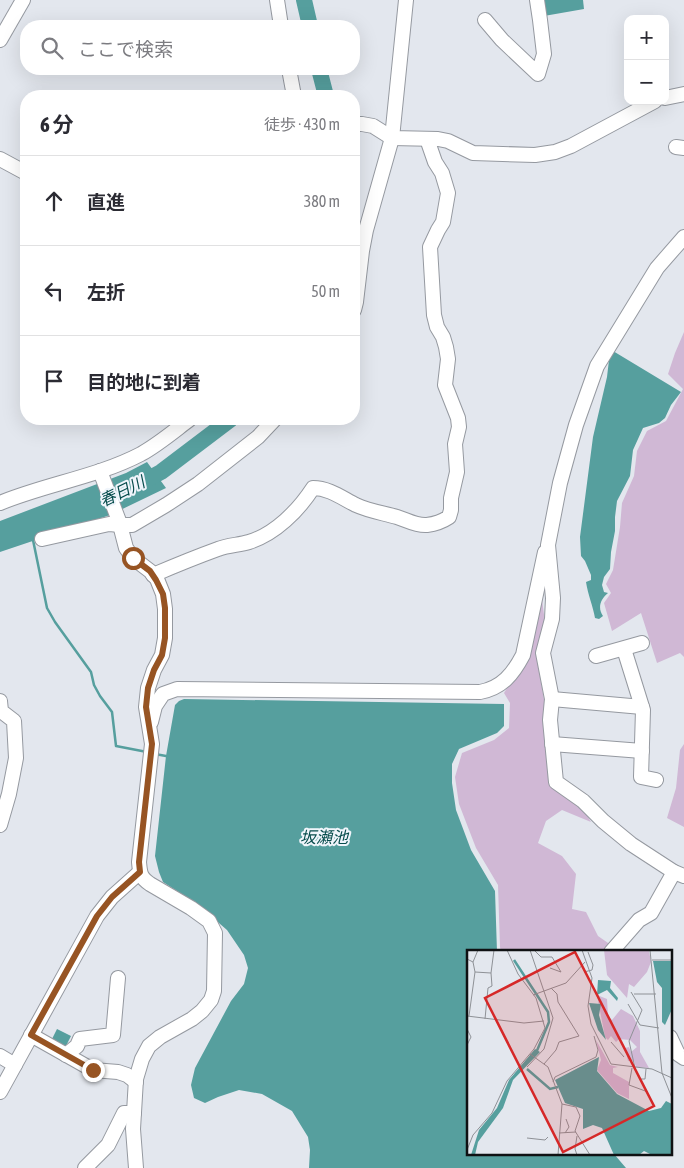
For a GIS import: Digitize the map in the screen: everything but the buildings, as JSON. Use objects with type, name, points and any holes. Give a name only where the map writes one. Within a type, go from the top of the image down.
[{"type":"street","points":[[0,40],[23,0]]},
{"type":"street","points":[[277,0],[280,20]]},
{"type":"street","points":[[360,268],[366,230],[392,138],[406,0]]},
{"type":"street","points":[[485,20],[502,40],[538,74],[544,54],[537,0]]},
{"type":"street","points":[[290,75],[293,90]]},
{"type":"street","points":[[669,97],[684,94]]},
{"type":"street","points":[[360,124],[373,126],[392,138],[438,139],[448,141],[473,153],[534,155],[555,152],[571,146],[648,105]]},
{"type":"street","points":[[153,574],[220,548],[250,542],[269,532],[285,520],[304,501],[313,488],[328,490],[374,512],[399,518],[410,523],[426,525],[443,521],[449,517],[457,472],[455,444],[459,427],[458,418],[445,385],[448,360],[443,337],[437,327],[434,315],[430,247],[443,222],[448,194],[442,173],[435,162],[427,139]]},
{"type":"street","points":[[0,159],[20,170]]},
{"type":"street","points":[[150,727],[155,706],[162,694],[177,689],[480,692],[493,688],[504,681],[516,669],[522,655],[544,555],[548,545],[560,483],[576,425],[597,366],[657,268],[684,237]]},
{"type":"street","points":[[0,503],[29,492],[100,472],[140,454],[182,425]]},
{"type":"street","points":[[42,539],[109,524],[132,525],[198,484],[258,437],[269,425]]},
{"type":"street","points":[[100,472],[126,548],[133,558],[153,574],[163,594],[165,608],[165,638],[162,655],[154,670],[148,688],[146,707],[152,750],[139,862],[140,872],[143,879],[150,884],[209,921],[215,933],[214,991],[211,1000],[192,1019],[160,1037],[149,1046],[142,1058],[136,1082],[133,1129],[136,1168]]},
{"type":"street","points":[[548,545],[553,598],[552,619],[543,653],[552,699],[550,720],[556,782],[583,801],[602,821],[631,844],[679,874],[651,913],[639,920],[613,950]]},
{"type":"street","points":[[596,656],[642,643]]},
{"type":"street","points":[[624,649],[643,710],[641,777],[656,780]]},
{"type":"street","points":[[552,699],[642,707]]},
{"type":"street","points":[[0,701],[2,711],[14,721],[16,758],[9,794],[0,825]]},
{"type":"street","points":[[552,744],[642,751]]},
{"type":"street","points":[[0,1092],[97,916],[112,897],[140,872]]},
{"type":"street","points":[[66,1055],[77,1046],[80,1039],[113,1035],[118,978]]},
{"type":"street","points":[[31,1035],[93,1070],[118,1072],[127,1075],[136,1082]]},
{"type":"street","points":[[672,1041],[678,1054],[684,1058]]},
{"type":"street","points":[[0,1056],[15,1065]]},
{"type":"street","points":[[85,1168],[108,1144],[124,1113],[134,1113]]},
{"type":"shaded area","points":[[684,332],[684,657],[680,653],[657,663],[641,613],[612,631],[604,603],[611,593],[606,584],[613,570],[622,503],[634,476],[637,451],[647,431],[666,421],[683,389],[668,374]]},
{"type":"shaded area","points":[[541,592],[545,622],[536,654],[545,705],[549,783],[582,807],[591,822],[562,810],[546,821],[538,843],[562,856],[576,874],[572,909],[586,912],[598,936],[611,945],[606,950],[501,950],[498,885],[476,848],[459,804],[455,777],[462,753],[494,740],[509,728],[510,703],[504,693],[525,658]]},
{"type":"shaded area","points":[[684,744],[684,827],[667,818],[676,788],[680,750]]},
{"type":"water","points":[[540,0],[583,0],[584,9],[544,16]]},
{"type":"water","points":[[613,351],[681,392],[671,405],[665,418],[659,423],[643,428],[633,450],[630,476],[617,501],[610,569],[604,577],[602,585],[604,592],[608,593],[601,603],[600,609],[603,616],[599,619],[595,618],[587,587],[586,582],[591,580],[591,575],[581,556],[580,537],[593,437],[607,377],[609,360]]},
{"type":"water","points":[[147,462],[166,488],[110,515],[0,552],[0,521],[126,473]]},
{"type":"water","name":"坂瀬池","points":[[184,699],[504,704],[504,726],[497,733],[459,749],[452,764],[452,783],[456,810],[471,850],[495,891],[497,950],[467,950],[467,1156],[616,1156],[626,1168],[309,1168],[310,1150],[308,1137],[292,1111],[262,1094],[239,1090],[205,1103],[194,1098],[191,1085],[195,1068],[231,1001],[244,984],[248,968],[244,955],[227,930],[197,904],[163,882],[159,872],[155,856],[166,756],[175,705]]},
{"type":"water","points":[[57,1029],[71,1036],[65,1048],[51,1041]]},
{"type":"waterway","name":"春日川","points":[[304,0],[309,20]]},
{"type":"waterway","name":"春日川","points":[[321,75],[324,90]]},
{"type":"waterway","name":"春日川","points":[[137,485],[161,472],[223,425]]},
{"type":"waterway","points":[[33,540],[47,608],[91,672],[94,685],[112,712],[116,746],[147,752]]},
{"type":"waterway","points":[[155,754],[166,756]]},
{"type":"route","points":[[93,1070],[31,1035],[97,916],[112,897],[140,872],[139,862],[152,744],[146,707],[148,688],[154,670],[162,655],[165,638],[165,608],[163,594],[156,580],[150,571],[133,558]]}]
